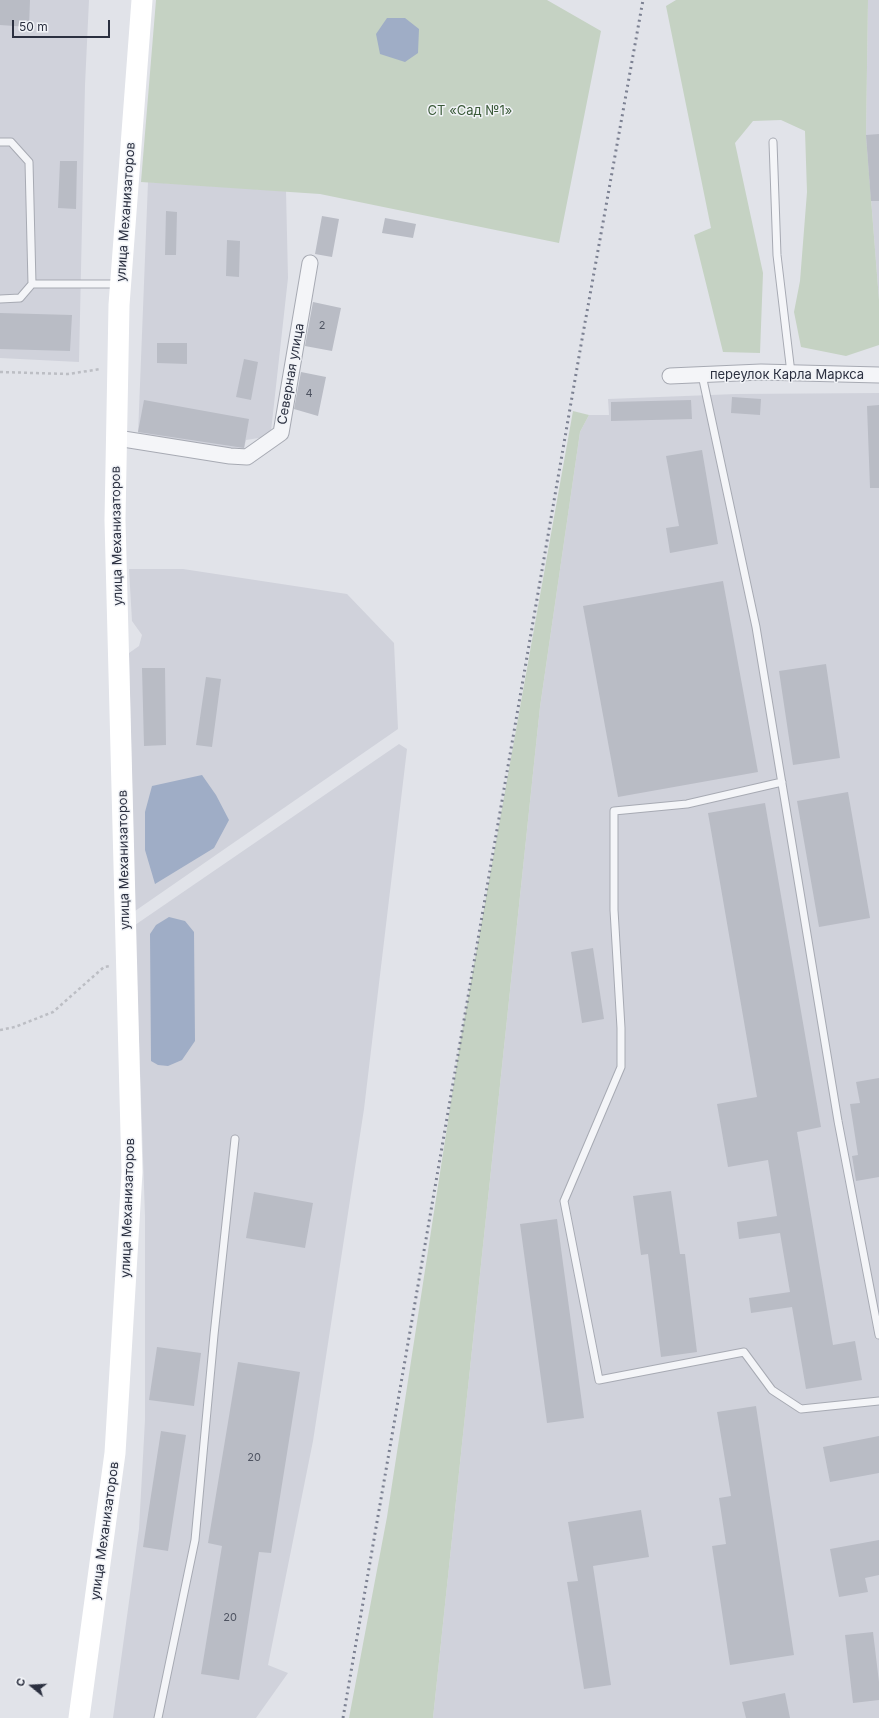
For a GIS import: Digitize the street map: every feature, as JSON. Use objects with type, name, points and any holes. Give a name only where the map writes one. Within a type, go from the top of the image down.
[{"type":"street","name":"улица Механизаторов","points":[[80,1718],[116,1445],[132,1172],[115,520],[120,284],[142,0]]},
{"type":"street","name":"Северная улица","points":[[117,438],[230,456],[247,457],[281,433],[310,263]]},
{"type":"street","name":"переулок Карла Маркса","points":[[670,376],[761,372],[879,375]]},
{"type":"lane","points":[[0,142],[11,142],[29,162],[32,284],[20,298],[0,299]]},
{"type":"lane","points":[[773,142],[777,255],[791,373]]},
{"type":"lane","points":[[32,284],[120,284]]},
{"type":"lane","points":[[702,375],[756,627],[838,1121],[879,1335]]},
{"type":"lane","points":[[782,782],[687,804],[614,812],[614,910],[621,1028],[621,1067],[564,1201],[599,1380],[744,1352],[772,1390],[801,1409],[879,1400]]},
{"type":"lane","points":[[158,1718],[195,1540],[213,1343],[235,1139]]},
{"type":"path","points":[[0,372],[68,374],[118,366]]},
{"type":"path","points":[[0,1030],[15,1027],[53,1012],[104,967],[127,962]]},
{"type":"shaded area","points":[[0,0],[89,0],[85,85],[79,362],[0,358]]},
{"type":"shaded area","points":[[868,0],[879,0],[879,300],[866,135]]},
{"type":"shaded area","points":[[148,182],[286,191],[288,278],[271,431],[265,437],[246,440],[243,453],[138,435]]},
{"type":"shaded area","points":[[879,393],[879,1718],[433,1718],[540,707],[580,432],[589,415],[609,415],[608,399],[736,394]]},
{"type":"shaded area","points":[[129,569],[183,569],[347,594],[394,643],[398,729],[135,911],[129,653],[139,646],[142,635],[132,621]]},
{"type":"shaded area","points":[[399,744],[407,749],[364,1109],[313,1441],[268,1665],[288,1673],[256,1718],[113,1718],[139,1529],[145,1420],[145,1216],[135,925]]},
{"type":"green space","name":"СТ «Сад №1»","points":[[156,0],[547,0],[601,31],[559,243],[320,194],[141,182]]},
{"type":"green space","points":[[676,0],[868,0],[866,135],[879,300],[879,345],[846,356],[801,347],[794,312],[800,281],[807,192],[805,131],[781,120],[753,121],[735,143],[763,273],[760,353],[723,352],[694,235],[711,228],[666,6]]},
{"type":"green space","points":[[573,411],[589,415],[580,432],[540,707],[433,1718],[349,1718],[387,1517],[460,1043]]},
{"type":"water","points":[[387,18],[405,18],[419,29],[418,53],[405,62],[380,54],[376,34]]},
{"type":"water","points":[[202,775],[216,795],[229,820],[214,848],[155,884],[145,850],[145,812],[152,786]]},
{"type":"water","points":[[169,917],[185,921],[194,932],[195,1041],[182,1060],[168,1066],[158,1065],[151,1061],[150,934],[156,925]]},
{"type":"building","points":[[0,0],[30,0],[29,27],[0,25]]},
{"type":"building","points":[[879,134],[879,201],[871,201],[866,135]]},
{"type":"building","points":[[60,161],[77,161],[76,209],[58,208]]},
{"type":"building","points":[[166,211],[177,212],[176,255],[165,255]]},
{"type":"building","points":[[322,216],[339,219],[332,257],[315,254]]},
{"type":"building","points":[[385,218],[416,224],[413,238],[382,233]]},
{"type":"building","points":[[227,240],[240,241],[239,277],[226,276]]},
{"type":"building","points":[[313,302],[341,308],[332,351],[305,346]]},
{"type":"building","points":[[0,313],[72,315],[70,351],[0,349]]},
{"type":"building","points":[[157,343],[187,343],[187,364],[157,363]]},
{"type":"building","points":[[244,359],[258,362],[251,400],[236,397]]},
{"type":"building","points":[[301,372],[326,377],[318,416],[294,409]]},
{"type":"building","points":[[732,397],[761,399],[760,415],[731,413]]},
{"type":"building","points":[[144,400],[249,419],[244,448],[138,432]]},
{"type":"building","points":[[691,400],[692,419],[611,421],[611,402]]},
{"type":"building","points":[[879,405],[879,488],[870,488],[867,406]]},
{"type":"building","points":[[702,450],[718,544],[670,553],[666,528],[679,526],[666,456]]},
{"type":"building","points":[[723,581],[758,772],[618,797],[583,606]]},
{"type":"building","points":[[826,664],[840,758],[793,765],[779,671]]},
{"type":"building","points":[[142,668],[165,668],[166,745],[144,746]]},
{"type":"building","points":[[206,677],[221,679],[212,747],[196,745]]},
{"type":"building","points":[[848,792],[870,918],[819,927],[797,801]]},
{"type":"building","points":[[765,803],[821,1127],[797,1132],[833,1345],[855,1341],[862,1380],[806,1389],[792,1307],[751,1313],[749,1298],[790,1292],[780,1233],[739,1239],[737,1222],[777,1216],[768,1160],[728,1167],[717,1104],[757,1097],[708,813]]},
{"type":"building","points":[[593,948],[604,1019],[582,1023],[571,952]]},
{"type":"building","points":[[879,1078],[879,1177],[856,1181],[852,1156],[858,1155],[850,1104],[860,1103],[856,1082]]},
{"type":"building","points":[[671,1191],[680,1254],[685,1254],[697,1352],[661,1357],[648,1254],[641,1255],[633,1196]]},
{"type":"building","points":[[254,1192],[313,1203],[305,1248],[246,1238]]},
{"type":"building","points":[[557,1219],[584,1418],[547,1423],[520,1224]]},
{"type":"building","points":[[157,1347],[201,1353],[194,1406],[149,1400]]},
{"type":"building","points":[[238,1362],[300,1372],[271,1553],[259,1552],[239,1680],[201,1674],[222,1546],[208,1543]]},
{"type":"building","points":[[756,1406],[794,1655],[730,1665],[712,1546],[726,1544],[719,1498],[731,1496],[717,1412]]},
{"type":"building","points":[[161,1431],[186,1435],[168,1551],[143,1547]]},
{"type":"building","points":[[879,1436],[879,1473],[830,1482],[823,1447]]},
{"type":"building","points":[[641,1510],[649,1557],[593,1566],[611,1685],[584,1689],[567,1582],[578,1581],[568,1522]]},
{"type":"building","points":[[879,1540],[879,1575],[865,1578],[868,1592],[839,1597],[830,1549]]},
{"type":"building","points":[[873,1632],[879,1682],[879,1700],[853,1703],[845,1635]]},
{"type":"building","points":[[785,1693],[790,1718],[746,1718],[742,1702]]},
{"type":"railway","points":[[343,1718],[581,345],[643,0]]}]
